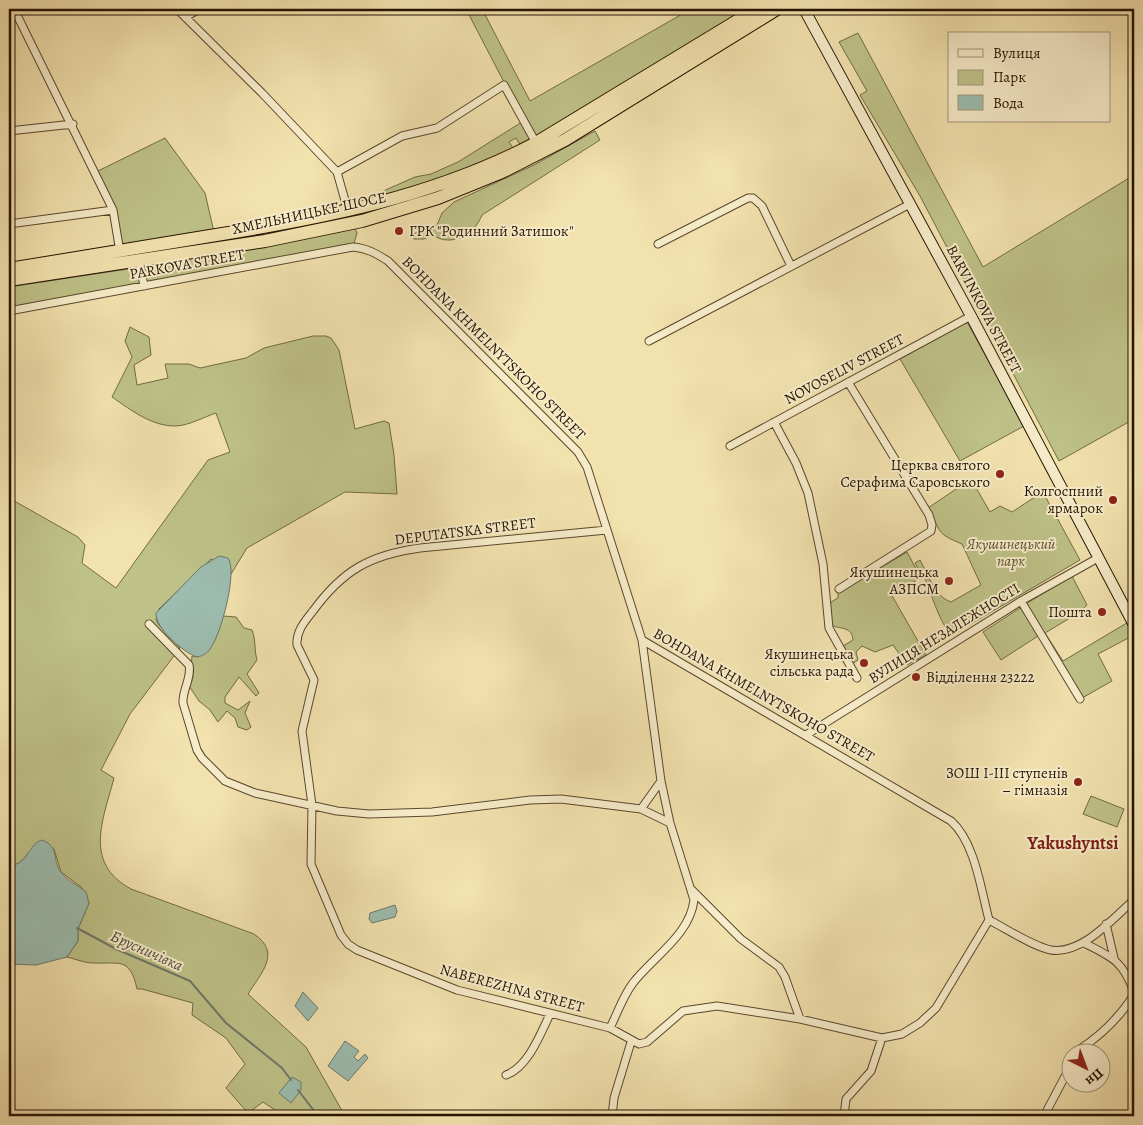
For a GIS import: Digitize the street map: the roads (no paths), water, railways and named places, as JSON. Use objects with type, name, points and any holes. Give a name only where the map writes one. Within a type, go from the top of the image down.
[{"type":"highway","name":"ХМЕЛЬНИЦЬКЕ ШОСЕ","points":[[9,280],[121,257],[350,217],[435,187],[536,143],[757,9]]},
{"type":"highway","name":"ХМЕЛЬНИЦЬКЕ ШОСЕ","points":[[9,269],[121,257],[139,260],[265,241],[350,217],[460,190],[532,158],[590,126],[777,9]]},
{"type":"street","points":[[14,9],[113,210],[121,257]]},
{"type":"street","points":[[177,9],[262,93],[337,172],[350,217]]},
{"type":"street","points":[[185,17],[200,9]]},
{"type":"street","name":"BARVINKOVA STREET","points":[[804,9],[971,316],[1134,625]]},
{"type":"street","points":[[337,172],[402,136],[437,128],[504,85],[536,143]]},
{"type":"street","points":[[9,131],[72,124]]},
{"type":"street","points":[[658,244],[748,198],[753,198],[762,206],[791,266]]},
{"type":"street","points":[[649,341],[910,204]]},
{"type":"street","points":[[9,224],[113,210]]},
{"type":"street","name":"PARKOVA STREET","points":[[9,311],[353,247],[369,250]]},
{"type":"street","name":"BOHDANA KHMELNYTSKOHO STREET","points":[[369,250],[388,261],[578,452],[587,467],[642,640],[806,735],[957,826],[968,843],[989,920]]},
{"type":"street","points":[[139,260],[144,286]]},
{"type":"street","name":"NOVOSELIV STREET","points":[[730,446],[971,316]]},
{"type":"street","points":[[839,589],[930,531],[932,525],[929,515],[848,382]]},
{"type":"street","points":[[774,422],[808,493],[822,564],[830,628],[856,678]]},
{"type":"street","name":"DEPUTATSKA STREET","points":[[312,805],[302,731],[314,680],[298,649],[296,641],[301,628],[336,582],[362,564],[403,550],[607,530]]},
{"type":"street","name":"ВУЛИЦЯ НЕЗАЛЕЖНОСТІ","points":[[806,735],[1020,601],[1098,558]]},
{"type":"street","points":[[1020,601],[1080,699]]},
{"type":"street","points":[[149,624],[189,665],[190,670],[182,696],[197,750],[208,765],[225,780],[242,789],[346,812],[409,814],[530,800],[561,800],[641,809],[670,823]]},
{"type":"street","points":[[642,640],[661,781],[670,823],[692,890],[691,910],[678,935],[632,985],[610,1028],[631,1042],[639,1044],[646,1042],[674,1016],[688,1009],[725,1006],[882,1038],[908,1031],[931,1014],[989,920],[1053,950],[1068,950],[1084,943],[1134,900]]},
{"type":"street","points":[[641,809],[661,781]]},
{"type":"street","name":"NABEREZHNA STREET","points":[[312,805],[311,864],[344,940],[357,950],[457,990],[610,1028]]},
{"type":"street","points":[[692,890],[741,939],[779,967],[785,977],[800,1020]]},
{"type":"street","points":[[1106,924],[1114,958]]},
{"type":"street","points":[[1084,943],[1114,958],[1126,972],[1134,994],[1124,1010],[1102,1034],[1090,1042]]},
{"type":"street","points":[[506,1076],[516,1072],[537,1042],[550,1014]]},
{"type":"street","points":[[844,1116],[846,1099],[871,1071],[882,1038]]},
{"type":"street","points":[[612,1116],[614,1098],[631,1042]]},
{"type":"street","points":[[1044,1116],[1060,1086]]},
{"type":"street","points":[[9,1109],[14,1116]]},
{"type":"water","points":[[219,556],[228,558],[231,565],[230,589],[227,603],[214,642],[207,652],[197,657],[185,651],[171,639],[160,626],[156,613],[201,567]]},
{"type":"water","points":[[42,840],[48,843],[54,850],[56,863],[63,875],[86,892],[89,903],[78,929],[78,941],[67,957],[36,965],[9,964],[9,866],[21,862],[34,845]]},
{"type":"water","points":[[395,905],[397,911],[395,917],[372,923],[369,919],[370,913]]},
{"type":"water","points":[[303,992],[318,1008],[308,1021],[295,1006]]},
{"type":"water","points":[[345,1041],[359,1051],[354,1057],[358,1061],[365,1054],[368,1058],[348,1081],[328,1066]]},
{"type":"water","points":[[292,1077],[301,1082],[301,1090],[291,1103],[279,1093]]},
{"type":"waterway","name":"Брусничівка","points":[[77,928],[116,949],[190,981],[226,1023],[282,1068],[291,1080]]},
{"type":"waterway","name":"Брусничівка","points":[[298,1090],[318,1116]]},
{"type":"place","name":"ГРК \"Родинний Затишок\"","points":[[399,231]]},
{"type":"place","name":"Церква святого Серафима Саровського","points":[[1000,474]]},
{"type":"place","name":"Колгоспний ярмарок","points":[[1113,500]]},
{"type":"place","name":"Якушинецька АЗПСМ","points":[[949,581]]},
{"type":"place","name":"Пошта","points":[[1102,612]]},
{"type":"place","name":"Якушинецька сільська рада","points":[[864,663]]},
{"type":"place","name":"Відділення 23222","points":[[916,677]]},
{"type":"place","name":"ЗОШ І-ІІІ ступенів – гімназія","points":[[1078,782]]},
{"type":"district","name":"Yakushyntsi","points":[[1073,843]]},
{"type":"park label","name":"Якушинецький парк","points":[[1011,552]]}]
